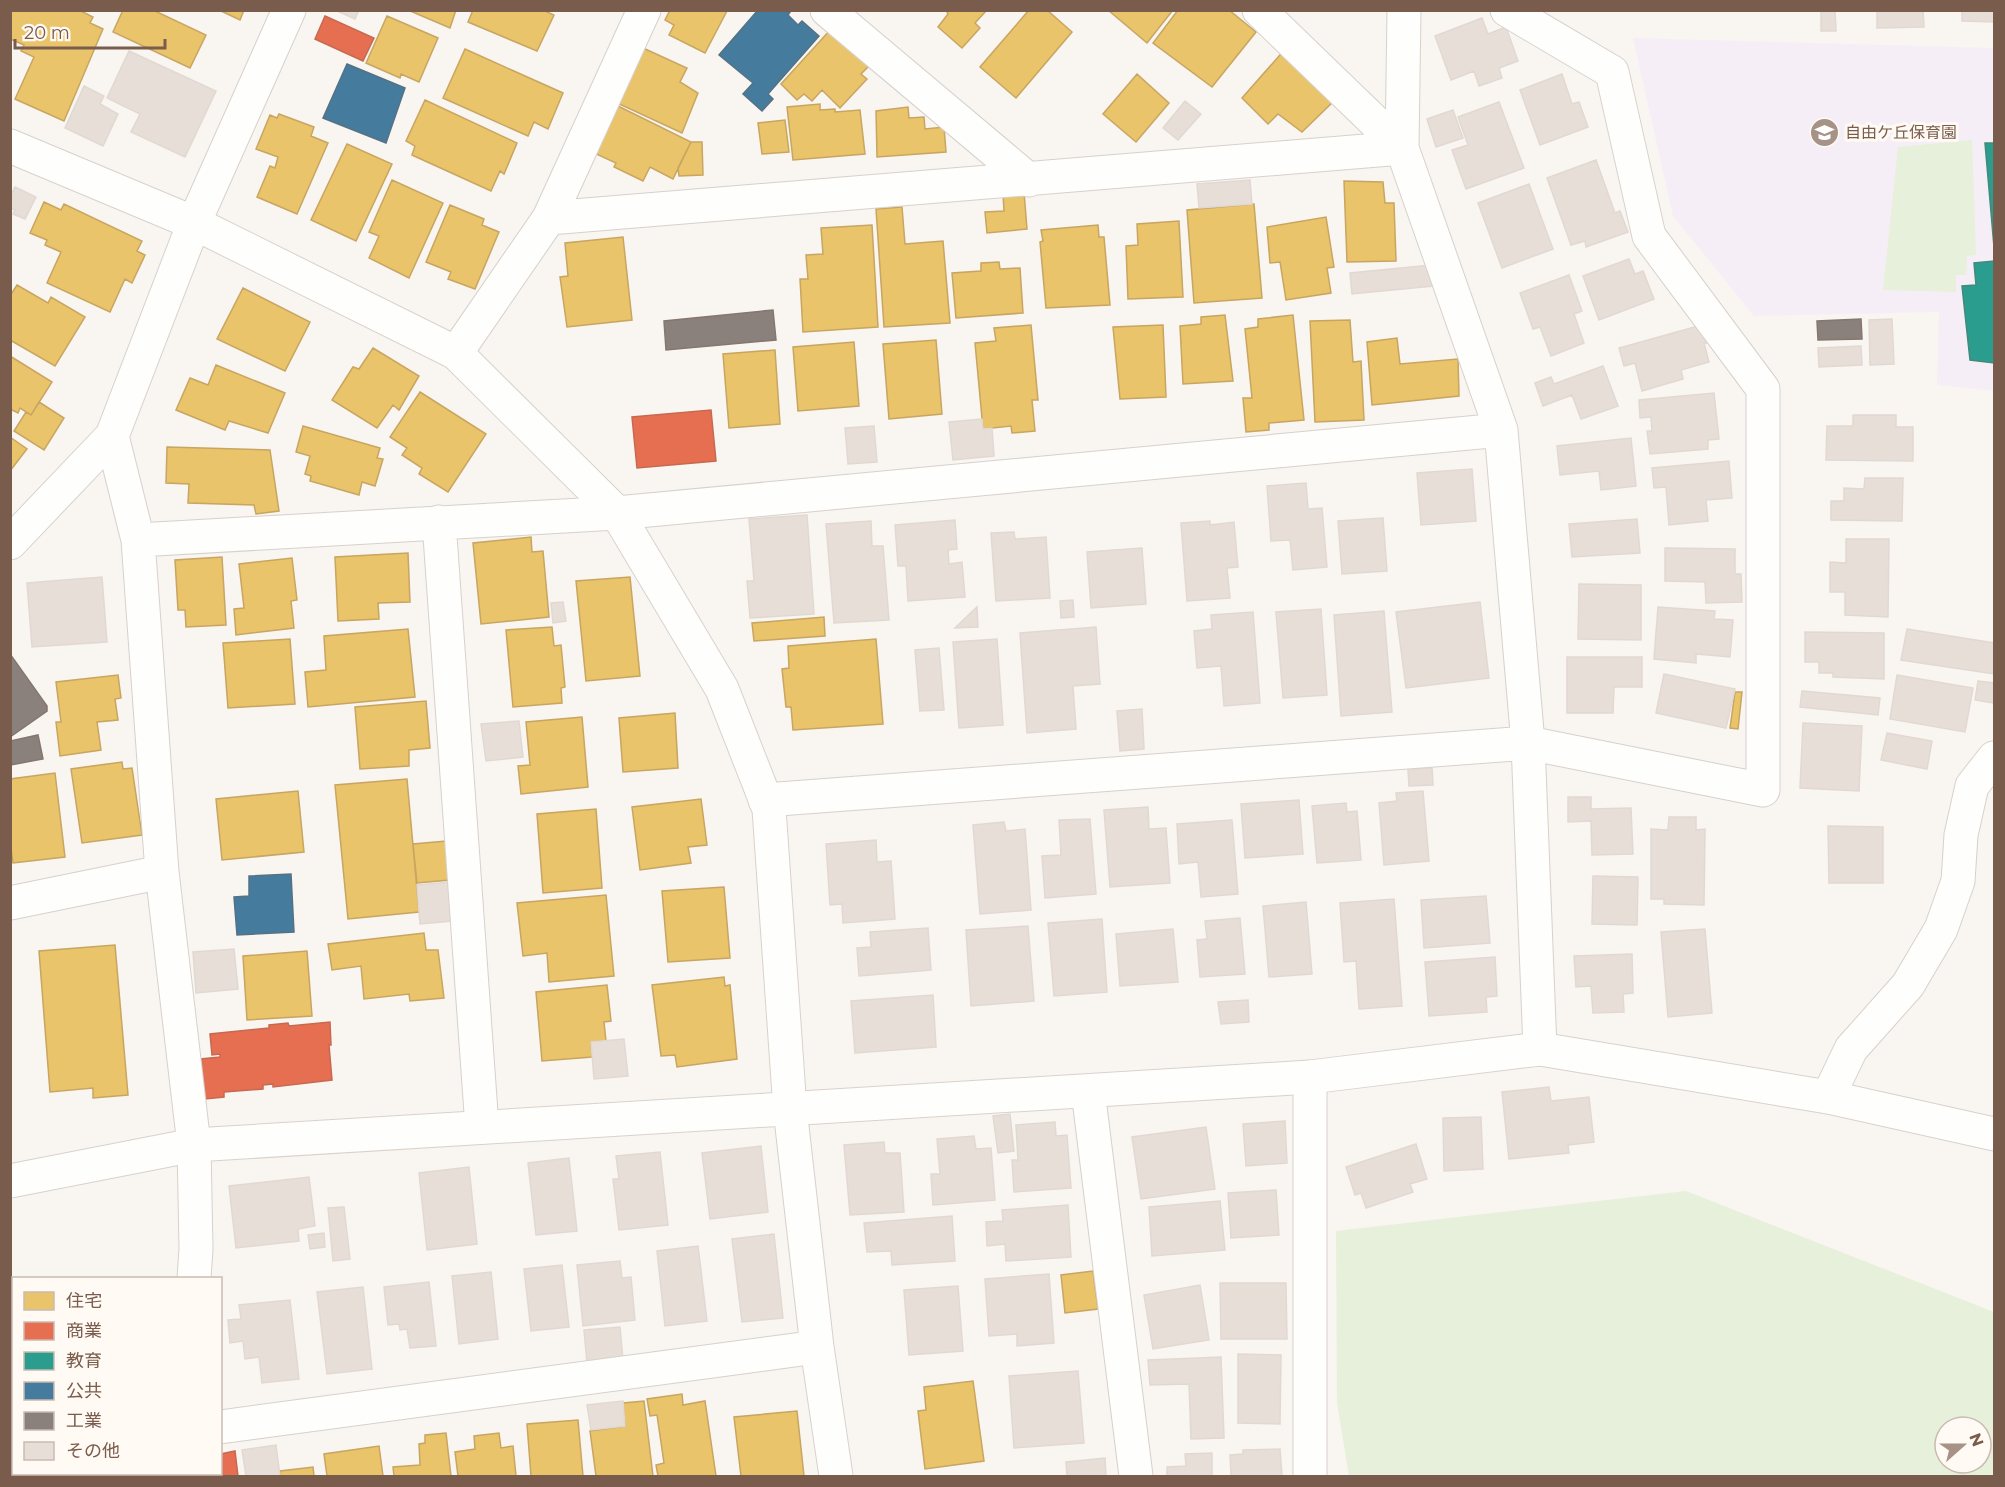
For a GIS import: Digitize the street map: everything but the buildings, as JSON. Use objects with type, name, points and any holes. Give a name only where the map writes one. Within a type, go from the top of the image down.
[{"type":"street","points":[[10,543],[112,436],[194,224],[290,10]]},
{"type":"street","points":[[456,353],[549,218],[644,10]]},
{"type":"street","points":[[827,10],[1029,180]]},
{"type":"street","points":[[1259,10],[1402,148]]},
{"type":"street","points":[[1404,10],[1402,148],[1501,430],[1528,743],[1540,1048]]},
{"type":"street","points":[[765,800],[1528,743],[1762,790],[1763,389],[1649,236],[1612,72],[1507,10]]},
{"type":"street","points":[[10,146],[194,224],[456,353],[617,513],[723,689],[769,809],[790,1109],[817,1347],[836,1476]]},
{"type":"street","points":[[549,218],[1402,148]]},
{"type":"street","points":[[138,540],[617,513],[1501,430]]},
{"type":"street","points":[[112,436],[138,540],[162,872],[194,1145],[196,1249],[194,1277]]},
{"type":"street","points":[[439,522],[482,1127]]},
{"type":"street","points":[[1828,1096],[1851,1049],[1908,985],[1941,929],[1958,881],[1961,835],[1972,786],[1995,758]]},
{"type":"street","points":[[10,903],[162,872]]},
{"type":"street","points":[[10,1181],[194,1145],[1310,1077],[1540,1048],[1828,1096],[1995,1134]]},
{"type":"street","points":[[1310,1077],[1310,1476]]},
{"type":"street","points":[[1088,1091],[1136,1476]]},
{"type":"street","points":[[222,1427],[817,1347]]},
{"type":"shaded area","name":"自由ケ丘保育園","points":[[1633,38],[1994,48],[1994,391],[1937,385],[1939,312],[1754,316],[1673,216]]},
{"type":"green space","points":[[1972,140],[1976,255],[1967,256],[1966,275],[1956,275],[1956,292],[1883,290],[1898,147]]},
{"type":"green space","points":[[1686,1191],[1994,1312],[1994,1476],[1349,1476],[1337,1403],[1336,1231]]},
{"type":"place","name":"自由ケ丘保育園","points":[[1824,132]]}]
